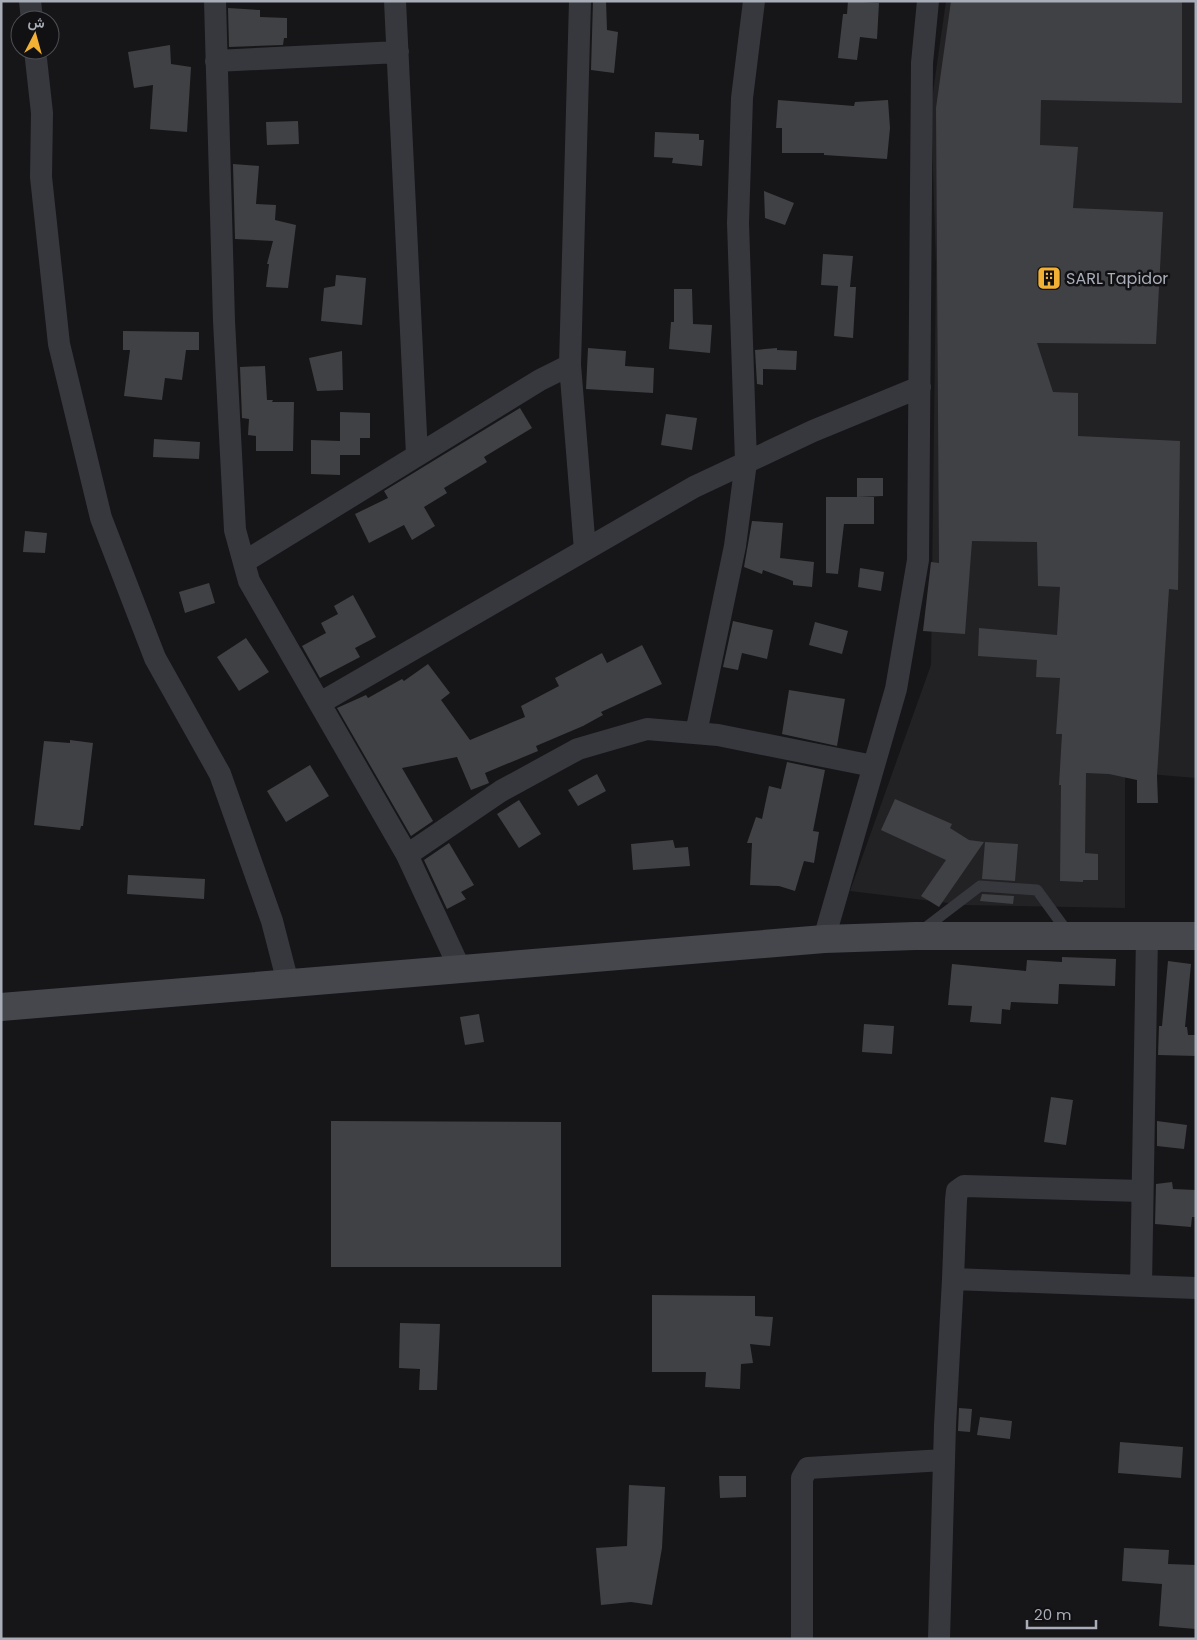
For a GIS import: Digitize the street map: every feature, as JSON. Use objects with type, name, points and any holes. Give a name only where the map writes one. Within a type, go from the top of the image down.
[{"type":"main road","points":[[1,1007],[824,939],[915,936],[1196,936]]},
{"type":"street","points":[[214,1],[224,320],[235,530],[249,581],[407,855],[460,969]]},
{"type":"street","points":[[395,1],[417,455]]},
{"type":"street","points":[[580,1],[570,365],[585,550]]},
{"type":"street","points":[[696,733],[735,546],[746,462],[738,222],[742,98],[754,1]]},
{"type":"street","points":[[824,939],[896,689],[918,560],[922,63],[928,1]]},
{"type":"street","points":[[216,62],[398,52]]},
{"type":"street","points":[[36,60],[42,113],[41,177],[59,344],[101,518],[154,658],[220,774],[272,921],[288,983]]},
{"type":"street","points":[[244,562],[540,380],[570,365]]},
{"type":"street","points":[[320,703],[694,487],[813,430],[920,387]]},
{"type":"street","points":[[407,855],[501,791],[578,749],[647,729],[718,735],[873,766]]},
{"type":"street","points":[[1141,1286],[1147,936]]},
{"type":"street","points":[[939,1639],[944,1460],[957,1191],[964,1186],[1142,1191]]},
{"type":"street","points":[[953,1279],[1196,1288]]},
{"type":"street","points":[[802,1639],[802,1478],[808,1468],[944,1460]]},
{"type":"lane","points":[[915,936],[980,886],[1037,890],[1070,936]]},
{"type":"shaded area","points":[[946,1],[1196,1],[1196,778],[1125,772],[1125,908],[964,905],[850,891],[931,665],[936,266],[931,106]]},
{"type":"building","points":[[593,1],[606,1],[607,30],[618,32],[614,73],[591,70]]},
{"type":"building","points":[[848,1],[879,3],[877,39],[860,37],[857,60],[838,58],[843,14],[847,14]]},
{"type":"building","name":"SARL Tapidor","points":[[951,1],[1182,1],[1182,103],[1041,100],[1040,145],[1078,147],[1073,208],[1163,212],[1156,344],[1037,343],[1053,392],[1078,393],[1078,436],[1180,441],[1178,590],[1169,589],[1157,776],[1158,803],[1137,803],[1137,780],[1109,774],[1086,773],[1085,853],[1098,854],[1098,880],[1083,880],[1083,882],[1060,881],[1061,785],[1059,785],[1062,734],[1056,734],[1060,678],[1036,677],[1037,660],[978,656],[979,628],[1057,635],[1060,587],[1038,586],[1037,542],[972,541],[965,634],[923,631],[931,562],[939,563],[936,108]]},
{"type":"building","points":[[228,8],[260,10],[260,17],[287,18],[287,38],[284,38],[283,45],[229,47]]},
{"type":"building","points":[[170,45],[171,64],[191,67],[187,132],[150,129],[153,85],[134,88],[128,52]]},
{"type":"building","points":[[778,100],[854,106],[855,102],[888,100],[890,128],[887,159],[824,155],[824,153],[782,153],[782,128],[776,128]]},
{"type":"building","points":[[298,121],[299,144],[267,145],[266,122]]},
{"type":"building","points":[[655,132],[699,134],[699,140],[704,140],[702,166],[672,163],[673,158],[654,157]]},
{"type":"building","points":[[233,164],[259,166],[256,204],[276,205],[275,220],[296,225],[288,288],[266,287],[269,264],[267,264],[273,241],[235,239]]},
{"type":"building","points":[[764,191],[794,203],[785,225],[765,218]]},
{"type":"building","points":[[823,254],[853,256],[850,287],[856,287],[853,338],[834,336],[838,286],[821,285]]},
{"type":"building","points":[[336,275],[366,278],[362,325],[321,321],[324,288],[335,286]]},
{"type":"building","points":[[674,289],[692,289],[693,324],[712,325],[710,353],[669,349],[671,322],[674,322]]},
{"type":"building","points":[[123,331],[199,332],[199,350],[186,350],[182,380],[165,378],[162,400],[124,396],[130,350],[123,350]]},
{"type":"building","points":[[588,348],[626,351],[625,366],[654,368],[653,393],[586,389]]},
{"type":"building","points":[[777,348],[777,350],[797,351],[796,370],[763,369],[763,385],[757,384],[755,350]]},
{"type":"building","points":[[342,351],[343,390],[317,391],[309,358]]},
{"type":"building","points":[[265,366],[267,400],[273,400],[272,402],[294,402],[293,451],[256,451],[256,436],[248,435],[249,419],[242,418],[240,367]]},
{"type":"building","points":[[520,408],[532,428],[484,457],[487,462],[444,488],[447,493],[424,507],[435,526],[412,540],[404,525],[369,543],[355,514],[388,498],[384,491]]},
{"type":"building","points":[[340,412],[370,413],[370,438],[360,438],[360,455],[340,455],[340,475],[311,474],[311,440],[340,441]]},
{"type":"building","points":[[666,414],[697,418],[692,450],[661,445]]},
{"type":"building","points":[[154,439],[200,442],[199,459],[153,457]]},
{"type":"building","points":[[857,478],[883,478],[883,496],[857,497]]},
{"type":"building","points":[[826,497],[874,497],[874,524],[844,524],[838,574],[826,573]]},
{"type":"building","points":[[752,521],[783,523],[780,558],[814,562],[812,587],[793,585],[793,581],[763,570],[762,574],[744,567]]},
{"type":"building","points":[[25,531],[47,533],[45,553],[23,552]]},
{"type":"building","points":[[860,568],[884,572],[881,591],[858,587]]},
{"type":"building","points":[[209,583],[215,603],[185,613],[179,592]]},
{"type":"building","points":[[353,595],[376,637],[355,648],[360,657],[320,678],[302,646],[326,633],[321,623],[338,614],[334,606]]},
{"type":"building","points":[[733,621],[773,630],[767,659],[742,653],[738,670],[723,667]]},
{"type":"building","points":[[815,622],[848,631],[842,654],[809,645]]},
{"type":"building","points":[[246,638],[269,672],[239,691],[217,657]]},
{"type":"building","points":[[642,645],[662,684],[601,712],[603,715],[583,726],[536,746],[538,751],[485,773],[489,783],[471,790],[457,757],[402,768],[433,821],[411,836],[337,708],[366,695],[368,698],[402,679],[404,681],[428,664],[450,693],[441,700],[470,740],[525,717],[521,706],[559,686],[555,678],[602,653],[607,663]]},
{"type":"building","points":[[789,690],[845,699],[837,746],[782,734]]},
{"type":"building","points":[[70,740],[93,743],[83,826],[81,826],[80,830],[34,825],[44,741],[70,743]]},
{"type":"building","points":[[787,762],[825,770],[813,831],[819,832],[814,863],[804,861],[795,891],[779,886],[750,885],[752,843],[747,843],[756,817],[762,819],[769,786],[781,789]]},
{"type":"building","points":[[310,765],[329,796],[286,822],[267,791]]},
{"type":"building","points":[[597,774],[606,791],[578,806],[568,790]]},
{"type":"building","points":[[895,799],[952,824],[950,828],[969,840],[984,842],[939,907],[921,896],[946,860],[881,830]]},
{"type":"building","points":[[519,800],[541,834],[519,848],[497,814]]},
{"type":"building","points":[[673,840],[675,848],[688,847],[690,866],[633,870],[631,844]]},
{"type":"building","points":[[985,842],[1018,844],[1015,881],[982,879]]},
{"type":"building","points":[[449,843],[474,885],[461,892],[466,899],[447,909],[424,860]]},
{"type":"building","points":[[128,875],[205,879],[204,899],[127,894]]},
{"type":"building","points":[[982,894],[1014,896],[1013,904],[980,901]]},
{"type":"building","points":[[1062,957],[1116,959],[1115,986],[1059,984],[1058,1004],[1011,1002],[1010,1010],[1002,1009],[1001,1024],[970,1022],[972,1006],[948,1005],[952,964],[1026,971],[1027,960],[1062,962]]},
{"type":"building","points":[[1168,961],[1191,964],[1185,1027],[1187,1027],[1188,1035],[1196,1035],[1196,1056],[1158,1055],[1159,1026],[1162,1026]]},
{"type":"building","points":[[479,1014],[484,1042],[465,1045],[460,1017]]},
{"type":"building","points":[[864,1024],[894,1026],[892,1054],[862,1052]]},
{"type":"building","points":[[1051,1097],[1073,1100],[1066,1145],[1044,1142]]},
{"type":"building","points":[[331,1121],[561,1122],[561,1267],[331,1267]]},
{"type":"building","points":[[1157,1121],[1187,1125],[1184,1149],[1157,1146]]},
{"type":"building","points":[[1172,1182],[1173,1189],[1196,1190],[1196,1217],[1192,1217],[1191,1227],[1155,1224],[1156,1184]]},
{"type":"building","points":[[652,1295],[755,1296],[755,1316],[773,1317],[770,1346],[750,1344],[753,1363],[741,1364],[740,1389],[705,1387],[706,1372],[652,1372]]},
{"type":"building","points":[[400,1323],[440,1324],[437,1390],[419,1390],[420,1369],[399,1368]]},
{"type":"building","points":[[959,1408],[972,1409],[970,1432],[958,1431]]},
{"type":"building","points":[[980,1417],[1012,1421],[1010,1439],[977,1435]]},
{"type":"building","points":[[1120,1442],[1183,1447],[1181,1478],[1118,1473]]},
{"type":"building","points":[[719,1476],[746,1476],[746,1497],[720,1498]]},
{"type":"building","points":[[629,1485],[665,1487],[662,1548],[652,1605],[631,1602],[601,1605],[596,1548],[627,1546]]},
{"type":"building","points":[[1124,1548],[1169,1550],[1168,1564],[1196,1565],[1196,1629],[1159,1626],[1162,1584],[1122,1581]]},
{"type":"place","name":"SARL Tapidor","points":[[1049,278]]}]
